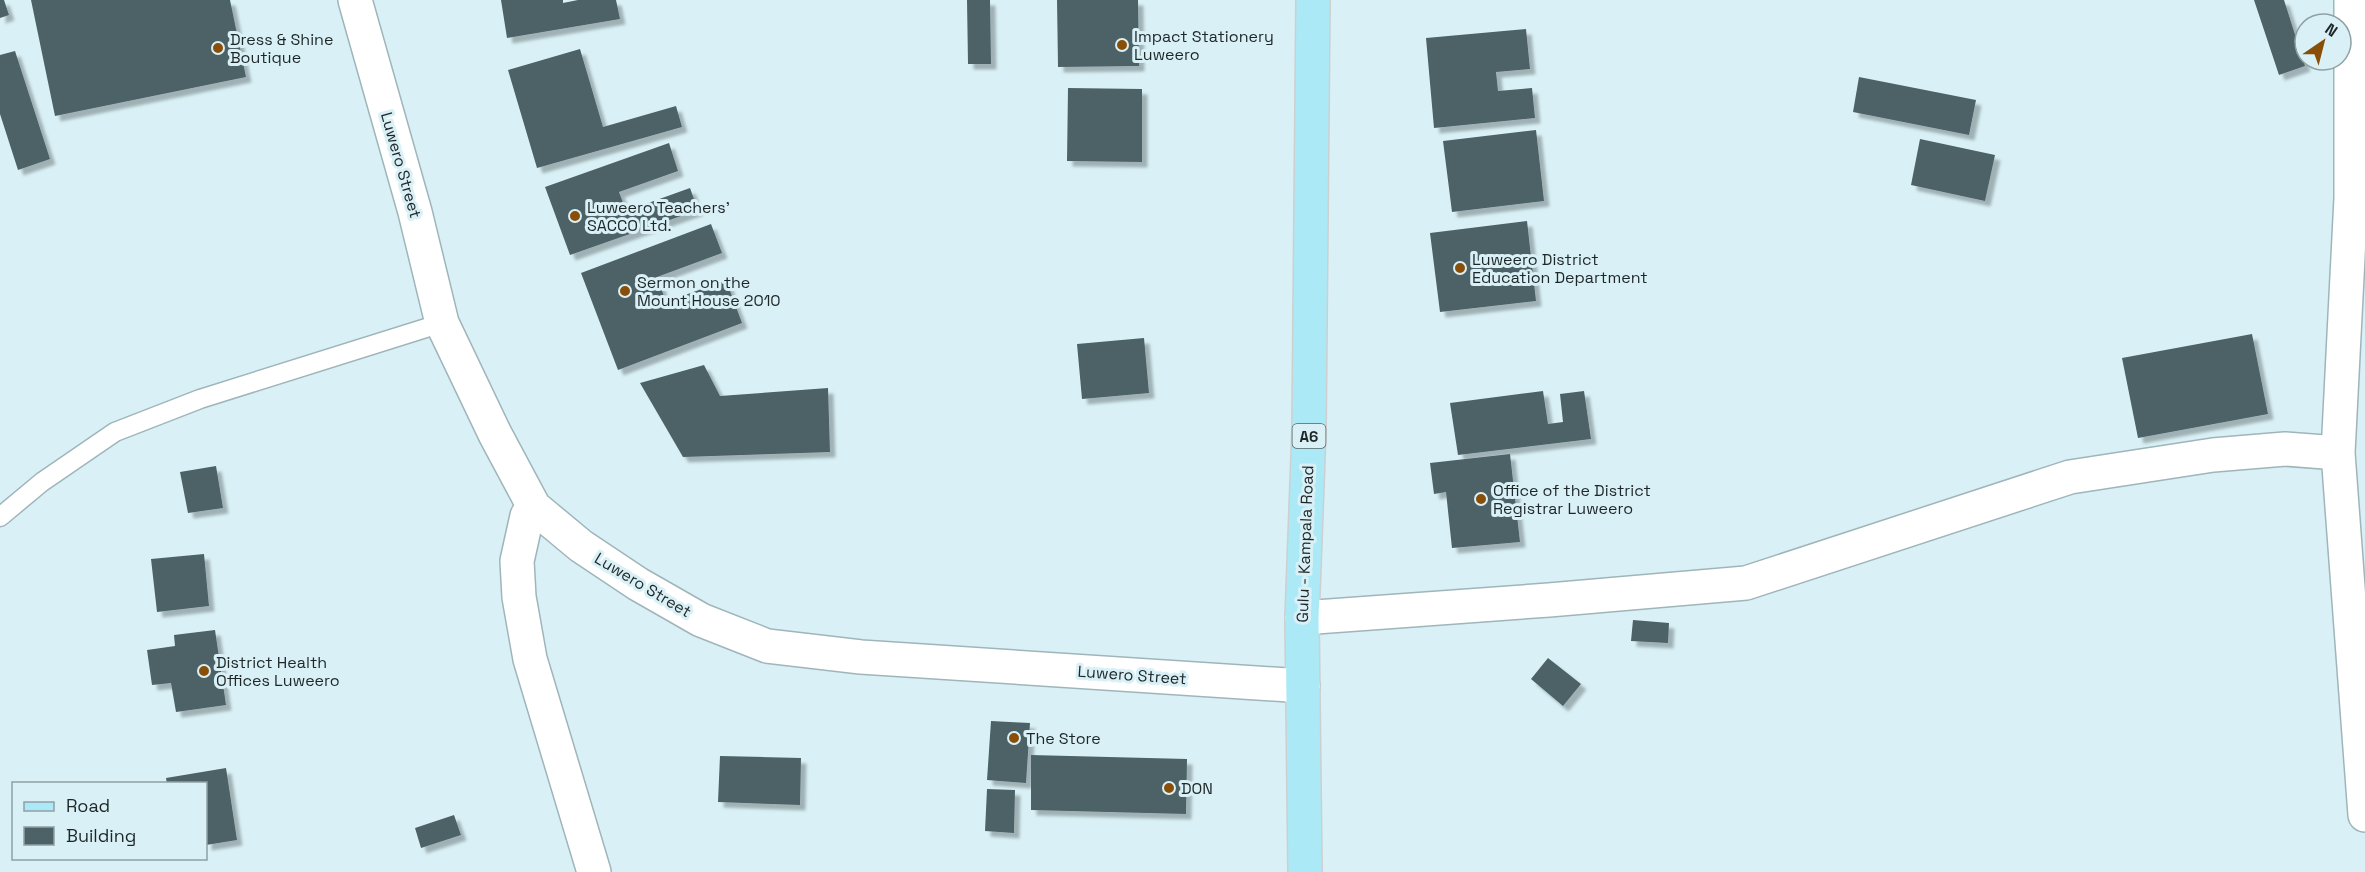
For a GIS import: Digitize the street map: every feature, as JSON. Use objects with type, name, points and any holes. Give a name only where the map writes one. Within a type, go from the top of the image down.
[{"type":"main road","name":"Gulu - Kampala Road","points":[[1305,872],[1302,618],[1309,430],[1312,0]]},
{"type":"street","name":"Luwero Street","points":[[355,0],[415,212],[442,323],[495,434],[534,507],[580,546],[638,584],[701,620],[767,646],[861,657],[1303,686]]},
{"type":"street","points":[[2351,0],[2358,199],[2338,453],[2365,815]]},
{"type":"street","points":[[1302,618],[1746,583],[2070,477],[2213,454],[2285,449],[2338,453]]},
{"type":"street","points":[[534,507],[527,516],[517,561],[519,597],[530,659],[594,872]]},
{"type":"lane","points":[[0,517],[42,482],[116,432],[200,399],[442,323]]},
{"type":"building","points":[[0,0],[4,0],[9,15],[0,18]]},
{"type":"building","points":[[31,0],[230,0],[246,77],[55,116]]},
{"type":"building","points":[[501,0],[563,0],[563,3],[578,0],[616,0],[620,19],[507,38]]},
{"type":"building","points":[[967,0],[990,0],[991,64],[968,64]]},
{"type":"building","points":[[1057,0],[1138,0],[1139,66],[1058,67]]},
{"type":"building","points":[[2254,0],[2284,0],[2293,28],[2293,70],[2279,75]]},
{"type":"building","points":[[1526,29],[1530,69],[1496,72],[1498,91],[1532,88],[1535,118],[1434,128],[1426,38]]},
{"type":"building","points":[[580,49],[603,127],[676,106],[682,127],[537,168],[508,70]]},
{"type":"building","points":[[15,51],[50,159],[18,170],[0,114],[0,55]]},
{"type":"building","points":[[1859,77],[1976,100],[1969,135],[1853,112]]},
{"type":"building","points":[[1068,88],[1142,89],[1142,162],[1067,161]]},
{"type":"building","points":[[1536,130],[1544,201],[1452,212],[1443,141]]},
{"type":"building","points":[[1920,139],[1995,155],[1985,201],[1911,185]]},
{"type":"building","points":[[669,143],[678,171],[619,192],[626,211],[690,188],[698,210],[570,255],[545,187]]},
{"type":"building","points":[[1527,221],[1536,301],[1440,312],[1430,233]]},
{"type":"building","name":"Sermon on the Mount House 2010","points":[[711,224],[722,253],[657,277],[666,302],[726,280],[742,323],[618,370],[581,273]]},
{"type":"building","points":[[2252,334],[2268,414],[2138,438],[2122,358]]},
{"type":"building","points":[[1144,338],[1149,393],[1082,399],[1077,344]]},
{"type":"building","points":[[704,365],[720,396],[828,388],[830,452],[683,457],[640,383]]},
{"type":"building","points":[[1543,391],[1548,424],[1563,422],[1560,394],[1584,391],[1591,439],[1458,455],[1450,403]]},
{"type":"building","points":[[1510,454],[1520,542],[1452,548],[1446,492],[1434,494],[1430,463]]},
{"type":"building","points":[[216,466],[223,508],[188,513],[180,472]]},
{"type":"building","points":[[204,554],[209,606],[157,612],[151,559]]},
{"type":"building","points":[[1633,620],[1669,623],[1668,643],[1631,641]]},
{"type":"building","points":[[215,630],[226,705],[176,712],[171,683],[152,685],[147,650],[175,646],[174,635]]},
{"type":"building","points":[[1548,658],[1581,684],[1563,706],[1531,679]]},
{"type":"building","points":[[991,721],[1030,723],[1026,783],[987,780]]},
{"type":"building","points":[[1031,755],[1187,759],[1186,814],[1031,810]]},
{"type":"building","points":[[720,756],[801,758],[800,805],[718,802]]},
{"type":"building","points":[[226,768],[237,840],[207,845],[207,782],[167,782],[166,778]]},
{"type":"building","points":[[987,789],[1015,790],[1014,833],[985,831]]},
{"type":"building","points":[[454,815],[461,835],[421,848],[415,828]]},
{"type":"place","name":"Impact Stationery Luweero","points":[[1122,45]]},
{"type":"place","name":"Dress & Shine Boutique","points":[[218,48]]},
{"type":"place","name":"Luweero Teachers' SACCO Ltd.","points":[[575,216]]},
{"type":"place","name":"Luweero District Education Department","points":[[1460,268]]},
{"type":"place","name":"Sermon on the Mount House 2010","points":[[625,291]]},
{"type":"place","name":"Office of the District Registrar Luweero","points":[[1481,499]]},
{"type":"place","name":"District Health Offices Luweero","points":[[204,671]]},
{"type":"place","name":"The Store","points":[[1014,738]]},
{"type":"place","name":"DON","points":[[1169,788]]}]
